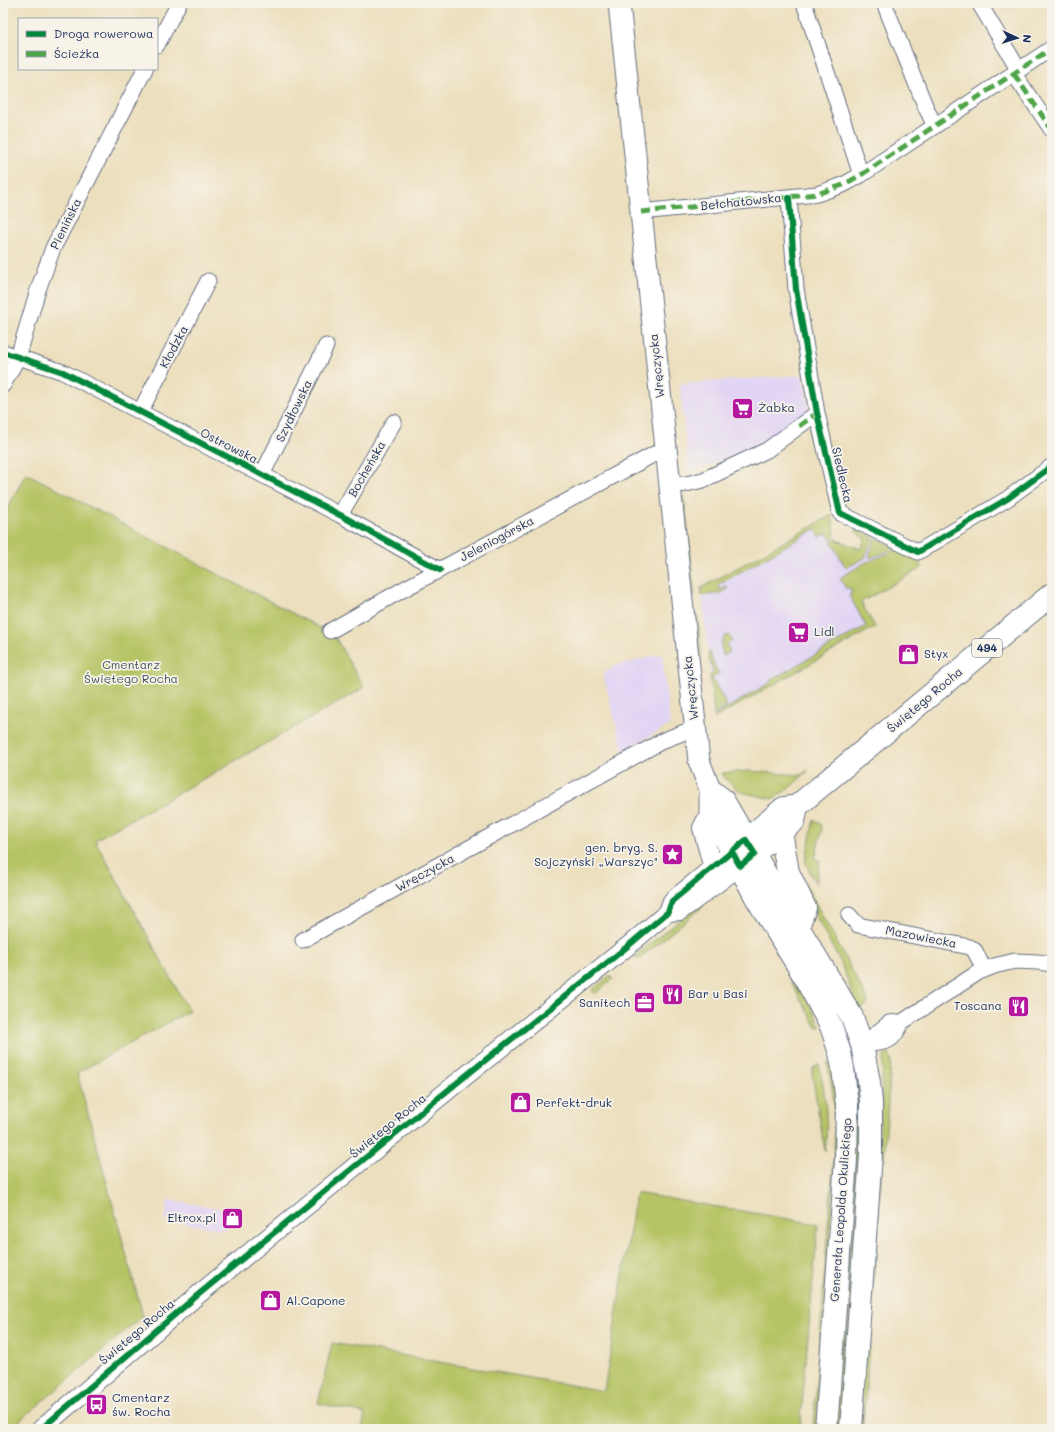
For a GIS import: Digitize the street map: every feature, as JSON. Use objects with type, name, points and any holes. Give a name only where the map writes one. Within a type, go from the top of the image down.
[{"type":"main road","name":"Wręczycka","points":[[619,3],[699,761],[710,789],[710,812],[743,853]]},
{"type":"main road","name":"Świętego Rocha","points":[[743,853],[784,808],[798,806],[1052,594]]},
{"type":"main road","name":"Wręczycka","points":[[710,789],[723,798],[743,853]]},
{"type":"main road","name":"Świętego Rocha","points":[[743,853],[781,832],[794,821],[798,806]]},
{"type":"main road","points":[[781,832],[788,872],[805,908],[798,927]]},
{"type":"main road","name":"Generała Leopolda Okulickiego","points":[[743,853],[771,882],[852,1017],[862,1045],[866,1066],[871,1102],[871,1155],[852,1429]]},
{"type":"main road","name":"Generała Leopolda Okulickiego","points":[[743,853],[757,899],[803,974],[831,1026],[840,1054],[846,1092],[848,1127],[826,1429]]},
{"type":"street","points":[[158,43],[179,3]]},
{"type":"street","points":[[804,3],[861,175]]},
{"type":"street","points":[[884,3],[926,108],[935,126]]},
{"type":"street","points":[[979,3],[1016,72],[1052,130]]},
{"type":"street","name":"Bełchatowska","points":[[641,212],[789,198],[817,194],[831,190],[861,175],[1052,48]]},
{"type":"street","name":"Pienińska","points":[[3,385],[18,357],[38,290],[53,248],[144,70]]},
{"type":"street","name":"Siedlecka","points":[[789,198],[796,289],[817,413],[840,513],[918,552],[1007,500],[1052,466]]},
{"type":"street","name":"Kłodzka","points":[[140,412],[208,281]]},
{"type":"street","name":"Szydłowska","points":[[262,475],[326,346]]},
{"type":"street","name":"Ostrowska","points":[[3,352],[63,372],[340,515],[440,570]]},
{"type":"street","points":[[669,486],[703,480],[767,450],[817,413]]},
{"type":"street","name":"Bocheńska","points":[[340,515],[394,422]]},
{"type":"street","name":"Jeleniogórska","points":[[330,631],[656,453],[666,452]]},
{"type":"street","name":"Wręczycka","points":[[303,940],[664,740],[695,728]]},
{"type":"street","points":[[710,812],[702,828],[713,868]]},
{"type":"street","name":"Świętego Rocha","points":[[41,1429],[193,1299],[668,912],[672,902],[713,868],[743,853]]},
{"type":"street","name":"Świętego Rocha","points":[[668,912],[680,911],[743,853]]},
{"type":"street","name":"Mazowiecka","points":[[849,915],[858,925],[970,947],[975,951],[984,970]]},
{"type":"street","points":[[840,1054],[862,1045],[889,1023],[902,1022],[984,970],[1015,961],[1052,964]]},
{"type":"shaded area","points":[[802,375],[810,413],[767,444],[689,473],[680,384]]},
{"type":"shaded area","points":[[820,521],[835,540],[861,550],[865,543],[922,568],[861,602],[875,627],[715,718],[701,588]]},
{"type":"shaded area","points":[[662,654],[670,725],[623,751],[603,674],[615,666]]},
{"type":"shaded area","points":[[168,1200],[241,1212],[225,1230],[165,1220]]},
{"type":"green space","name":"Cmentarz Świętego Rocha","points":[[26,473],[334,635],[364,688],[95,840],[189,1011],[77,1073],[143,1316],[10,1429],[3,1429],[3,517]]},
{"type":"green space","points":[[682,496],[684,496],[695,596],[692,590]]},
{"type":"green space","points":[[832,515],[835,536],[830,539],[827,533],[820,537],[815,529],[718,585],[720,590],[727,587],[728,589],[721,593],[702,596],[701,588]]},
{"type":"green space","points":[[857,529],[873,537],[865,558],[846,568],[831,541],[836,538],[837,540],[861,549],[865,538],[855,531]]},
{"type":"green space","points":[[875,538],[896,548],[870,558],[869,556]]},
{"type":"green space","points":[[900,549],[915,556],[922,568],[861,602],[875,627],[715,718],[714,716],[771,682],[771,680],[866,626],[849,595],[852,593],[849,587],[846,589],[840,578],[864,563]]},
{"type":"green space","points":[[697,614],[702,656],[699,657],[695,618]]},
{"type":"green space","points":[[728,635],[733,640],[726,644],[730,652],[723,656],[721,644],[724,637]]},
{"type":"green space","points":[[708,652],[710,652],[719,674],[712,678],[727,706],[714,714],[710,675],[714,673],[709,660]]},
{"type":"green space","points":[[808,770],[785,791],[771,799],[741,792],[723,777],[721,773],[748,771],[801,775]]},
{"type":"green space","points":[[814,819],[821,824],[822,828],[815,859],[820,860],[816,884],[805,862]]},
{"type":"green space","points":[[800,874],[868,1000],[867,1005],[857,1010],[840,961],[794,877]]},
{"type":"green space","points":[[701,902],[703,905],[701,908],[638,960],[635,956]]},
{"type":"green space","points":[[784,966],[803,985],[820,1027],[816,1027],[794,988]]},
{"type":"green space","points":[[610,975],[613,979],[595,994],[592,990]]},
{"type":"green space","points":[[887,1050],[891,1060],[884,1160],[880,1155],[879,1142],[883,1062]]},
{"type":"green space","points":[[852,1059],[857,1060],[864,1102],[844,1429],[833,1429]]},
{"type":"green space","points":[[827,1063],[833,1065],[839,1106],[817,1429],[813,1429],[835,1124],[834,1103]]},
{"type":"green space","points":[[819,1064],[826,1108],[827,1130],[825,1152],[812,1074],[813,1068]]},
{"type":"green space","points":[[881,1169],[863,1429],[857,1429]]},
{"type":"green space","points":[[636,1193],[818,1224],[800,1429],[362,1429],[365,1414],[318,1403],[332,1343],[604,1391]]},
{"type":"marked path","points":[[641,212],[817,194],[843,185],[861,175],[1052,48]]},
{"type":"marked path","points":[[1014,74],[1052,130]]},
{"type":"marked path","points":[[799,426],[817,413]]},
{"type":"cycle path","points":[[789,198],[796,289],[817,413],[840,513],[918,552],[1007,499],[1052,466]]},
{"type":"cycle path","points":[[3,352],[63,372],[340,515],[440,570]]},
{"type":"cycle path","points":[[41,1429],[199,1294],[458,1082],[628,946],[668,912],[672,901],[746,840],[755,854],[740,866],[732,852]]},
{"type":"place","name":"Żabka","points":[[742,408]]},
{"type":"place","name":"Lidl","points":[[798,632]]},
{"type":"place","name":"Styx","points":[[908,654]]},
{"type":"place","name":"gen. bryg. S. Sojczyński „Warszyc\"","points":[[673,855]]},
{"type":"place","name":"Bar u Basi","points":[[673,994]]},
{"type":"place","name":"Sanitech","points":[[645,1003]]},
{"type":"place","name":"Toscana","points":[[1018,1006]]},
{"type":"place","name":"Perfekt-druk","points":[[520,1103]]},
{"type":"place","name":"Eltrox.pl","points":[[232,1218]]},
{"type":"place","name":"Al.Capone","points":[[271,1301]]},
{"type":"place","name":"Cmentarz św. Rocha","points":[[96,1405]]}]
